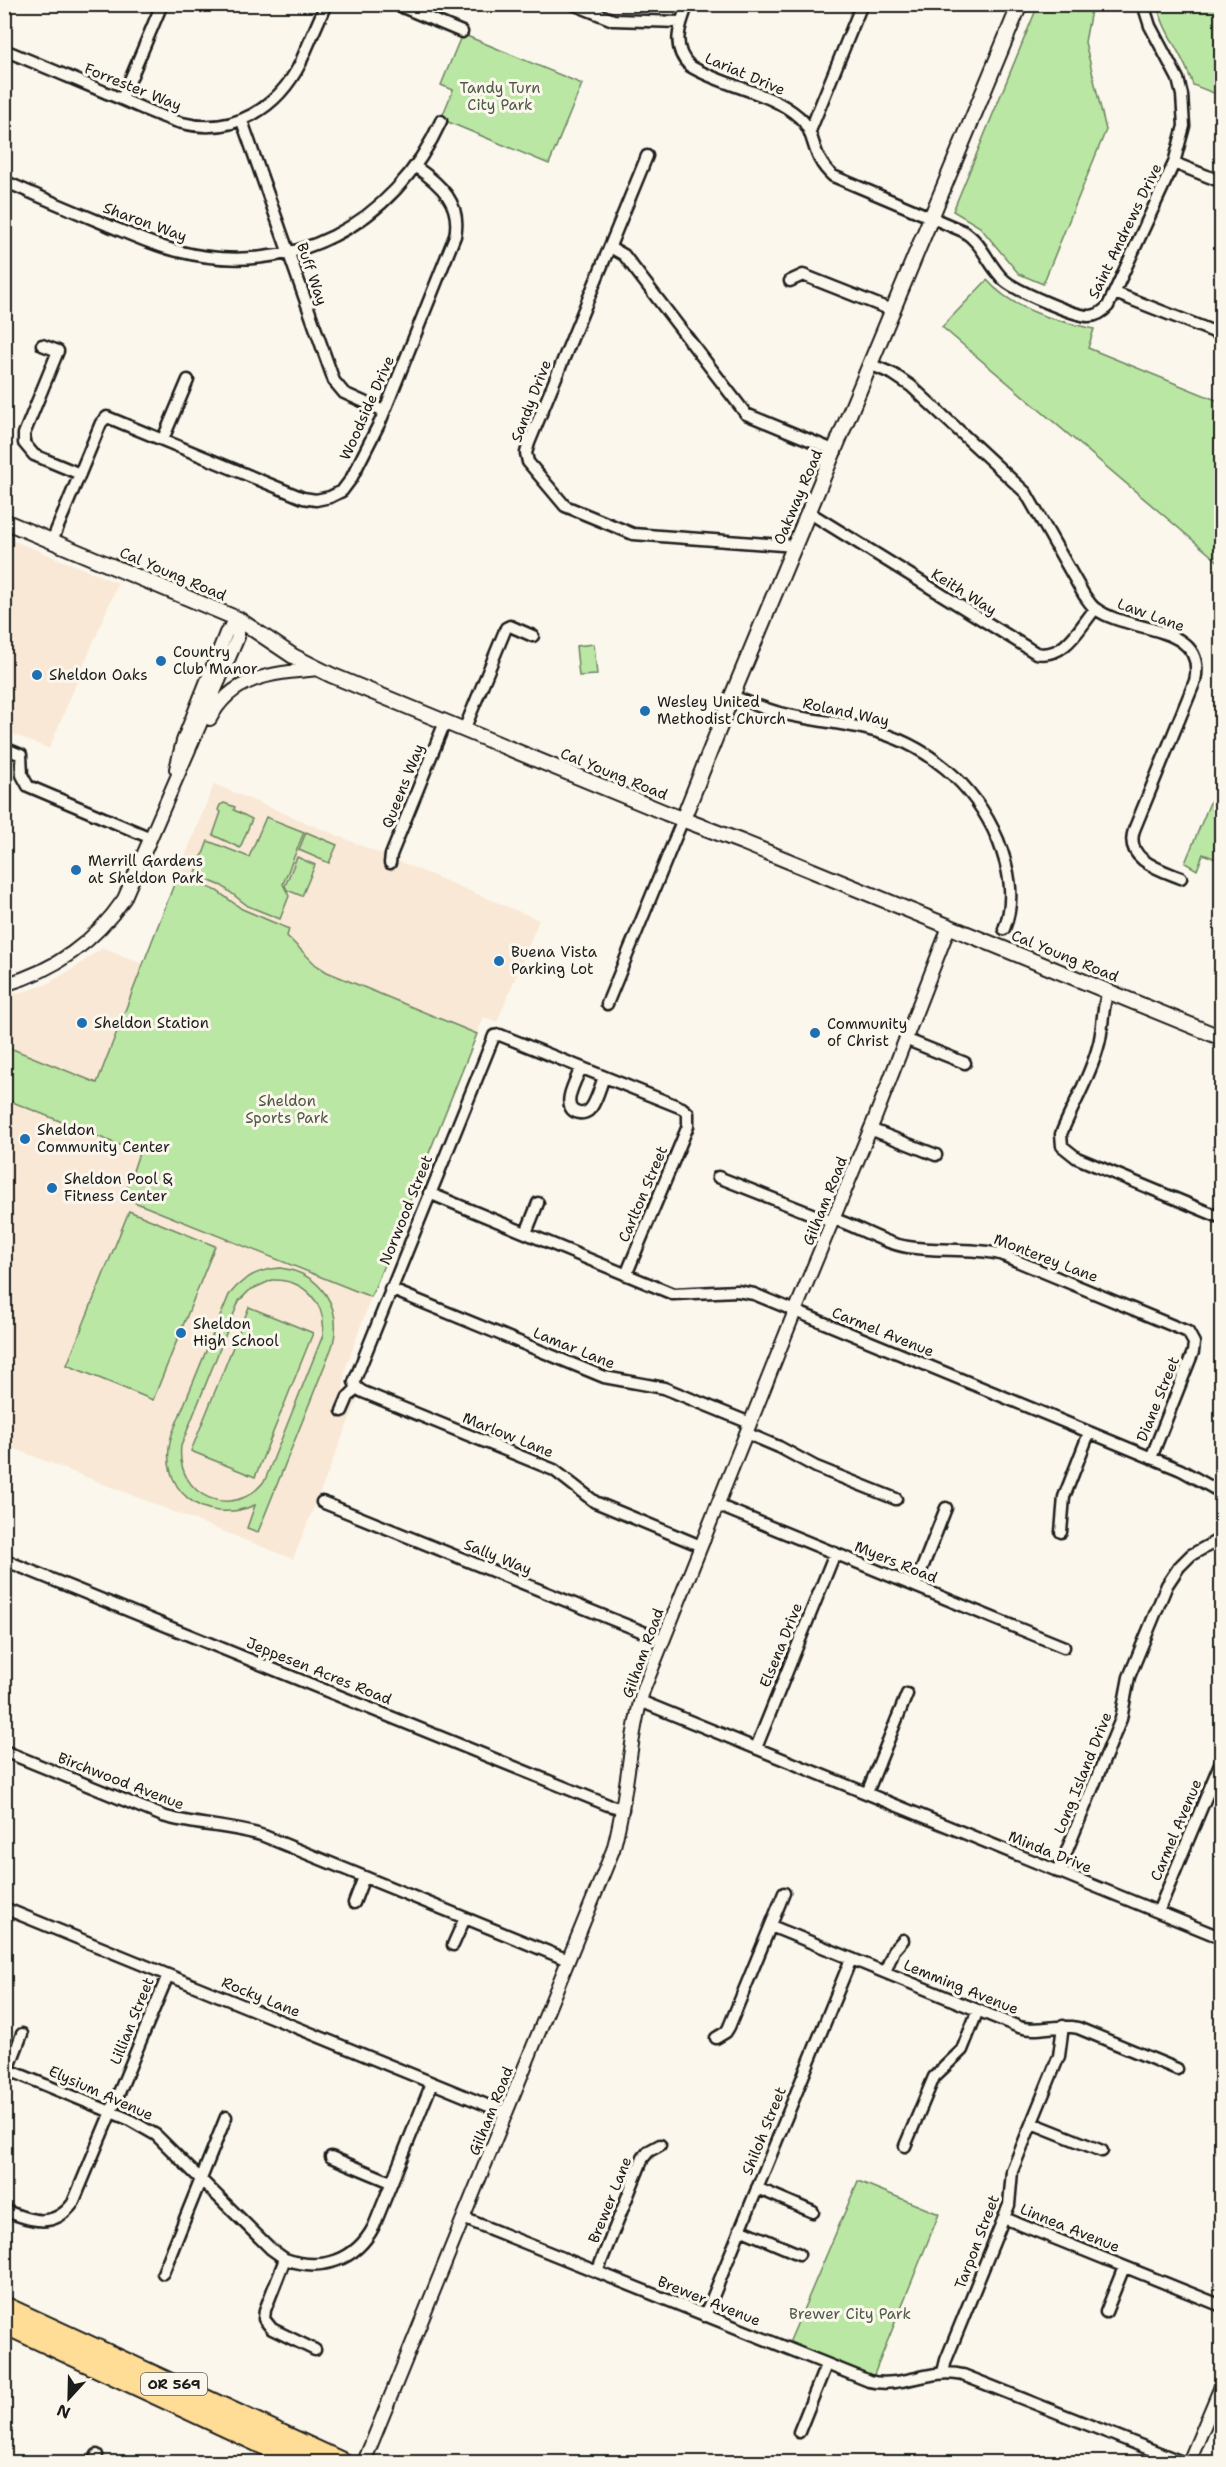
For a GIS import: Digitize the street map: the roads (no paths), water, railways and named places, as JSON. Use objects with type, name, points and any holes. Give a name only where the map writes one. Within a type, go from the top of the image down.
[{"type":"highway","name":"OR 569","points":[[4,2306],[342,2463]]},
{"type":"highway","name":"OR 569","points":[[4,2324],[300,2463]]},
{"type":"main road","name":"Oakway Road","points":[[683,819],[1020,4]]},
{"type":"main road","name":"Cal Young Road","points":[[4,521],[238,619],[293,656],[319,669],[1221,1038]]},
{"type":"street","points":[[122,99],[162,4]]},
{"type":"street","name":"Forrester Way","points":[[4,50],[187,124],[219,126],[242,121],[280,95],[302,61],[326,4]]},
{"type":"street","points":[[395,4],[462,32]]},
{"type":"street","points":[[573,4],[614,20],[680,22]]},
{"type":"street","name":"Lariat Drive","points":[[688,4],[680,22],[678,44],[682,56],[690,66],[786,107],[801,118],[810,131],[816,155],[822,166],[833,176],[933,218]]},
{"type":"street","points":[[810,131],[862,4]]},
{"type":"street","name":"Saint Andrews Drive","points":[[933,218],[973,238],[1004,280],[1020,291],[1085,316],[1099,314],[1105,310],[1174,164],[1184,126],[1182,95],[1173,66],[1150,26],[1143,4]]},
{"type":"street","points":[[786,107],[807,113],[819,108]]},
{"type":"street","name":"Buff Way","points":[[242,121],[336,386],[350,396],[384,411]]},
{"type":"street","name":"Sharon Way","points":[[4,182],[147,242],[176,251],[204,257],[232,258],[288,253],[325,241],[361,220],[388,199],[429,148],[441,121]]},
{"type":"street","name":"Sandy Drive","points":[[647,156],[529,442],[526,453],[528,462],[565,506],[633,534],[795,546]]},
{"type":"street","points":[[1174,164],[1221,182]]},
{"type":"street","name":"Woodside Drive","points":[[330,497],[342,491],[351,479],[384,411],[457,230],[457,217],[452,201],[441,186],[416,167]]},
{"type":"street","points":[[610,247],[624,255],[747,414],[836,451]]},
{"type":"street","points":[[790,281],[803,275],[894,311]]},
{"type":"street","points":[[1114,293],[1221,335]]},
{"type":"street","points":[[42,345],[63,353],[23,440],[26,449],[34,455],[80,474]]},
{"type":"street","name":"Law Lane","points":[[872,365],[893,374],[910,386],[1026,492],[1084,595],[1095,609],[1183,641],[1191,650],[1196,662],[1195,681],[1134,830],[1132,840],[1141,858],[1156,868],[1181,878]]},
{"type":"street","points":[[163,439],[188,380]]},
{"type":"street","points":[[52,541],[105,417],[303,498],[316,500],[330,497],[335,508]]},
{"type":"street","name":"Keith Way","points":[[810,513],[1036,653],[1052,653],[1063,648],[1095,609]]},
{"type":"street","points":[[187,759],[238,638],[238,619]]},
{"type":"street","points":[[4,984],[34,975],[61,962],[96,934],[128,892],[174,780],[183,741],[226,633],[238,619]]},
{"type":"street","points":[[464,730],[506,628],[511,627],[532,636]]},
{"type":"street","points":[[174,780],[196,748],[217,707],[234,689],[252,679],[266,675],[319,669]]},
{"type":"street","name":"Roland Way","points":[[732,696],[778,713],[883,733],[916,748],[948,769],[976,799],[1000,845],[1010,880],[1011,895],[1009,916],[1004,929]]},
{"type":"street","name":"Queens Way","points":[[390,863],[391,855],[445,722]]},
{"type":"street","points":[[4,748],[21,756],[22,775],[28,786],[151,838]]},
{"type":"street","name":"Oakway Road","points":[[607,1004],[683,819]]},
{"type":"street","name":"Gilham Road","points":[[364,2463],[613,1850],[623,1809],[640,1701],[949,927]]},
{"type":"street","points":[[1108,992],[1102,1008],[1102,1029],[1098,1050],[1061,1134],[1062,1146],[1077,1158],[1217,1216]]},
{"type":"street","name":"Norwood Street","points":[[360,1390],[354,1382],[354,1376],[492,1037],[500,1035],[581,1068]]},
{"type":"street","points":[[904,1039],[965,1063]]},
{"type":"street","points":[[581,1068],[604,1077],[590,1110],[583,1113],[575,1112],[570,1106],[569,1098],[581,1068]]},
{"type":"street","name":"Carlton Street","points":[[604,1077],[684,1109],[689,1116],[688,1125],[626,1275]]},
{"type":"street","points":[[870,1129],[936,1155]]},
{"type":"street","points":[[718,1177],[833,1221]]},
{"type":"street","name":"Carmel Avenue","points":[[429,1193],[676,1295],[748,1292],[1150,1458],[1203,1481],[1221,1493]]},
{"type":"street","points":[[526,1233],[538,1203]]},
{"type":"street","name":"Monterey Lane","points":[[833,1221],[897,1245],[919,1248],[976,1249],[1006,1256],[1188,1332],[1193,1339],[1193,1352]]},
{"type":"street","name":"Lamar Lane","points":[[390,1289],[604,1377],[664,1388],[748,1428],[816,1467],[896,1499]]},
{"type":"street","name":"Diane Street","points":[[1150,1458],[1193,1352]]},
{"type":"street","points":[[342,1411],[348,1397],[360,1390]]},
{"type":"street","name":"Marlow Lane","points":[[360,1390],[554,1470],[595,1502],[700,1546]]},
{"type":"street","points":[[1061,1532],[1064,1497],[1089,1433]]},
{"type":"street","name":"Sally Way","points":[[322,1502],[663,1640]]},
{"type":"street","name":"Myers Road","points":[[717,1505],[1064,1647]]},
{"type":"street","points":[[915,1586],[946,1508]]},
{"type":"street","name":"Long Island Drive","points":[[1058,1872],[1121,1719],[1129,1677],[1167,1585],[1179,1567],[1191,1555],[1221,1538]]},
{"type":"street","name":"Elsena Drive","points":[[756,1748],[835,1553]]},
{"type":"street","name":"Jeppesen Acres Road","points":[[4,1560],[597,1801],[623,1809]]},
{"type":"street","points":[[867,1793],[907,1694]]},
{"type":"street","name":"Minda Drive","points":[[640,1701],[1221,1938]]},
{"type":"street","name":"Birchwood Avenue","points":[[4,1751],[163,1816],[187,1823],[257,1834],[568,1960]]},
{"type":"street","name":"Carmel Avenue","points":[[1158,1912],[1221,1759]]},
{"type":"street","points":[[354,1903],[364,1877]]},
{"type":"street","points":[[716,2038],[726,2032],[729,2027],[784,1893]]},
{"type":"street","name":"Rocky Lane","points":[[4,1908],[506,2113]]},
{"type":"street","points":[[453,1945],[465,1918]]},
{"type":"street","name":"Lemming Avenue","points":[[771,1926],[1025,2029],[1063,2026],[1078,2028],[1177,2069]]},
{"type":"street","points":[[885,1972],[894,1952],[903,1940]]},
{"type":"street","name":"Shiloh Street","points":[[705,2316],[851,1959]]},
{"type":"street","name":"Lillian Street","points":[[4,2210],[26,2220],[39,2222],[53,2219],[65,2212],[78,2193],[168,1975]]},
{"type":"street","points":[[905,2146],[934,2077],[962,2050],[978,2010]]},
{"type":"street","name":"Tarpon Street","points":[[943,2372],[1011,2200],[1012,2171],[1059,2056],[1063,2026]]},
{"type":"street","name":"Elysium Avenue","points":[[22,2034],[6,2069],[111,2112],[156,2135],[271,2249],[285,2259],[302,2264],[318,2265],[352,2254],[371,2232],[432,2083]]},
{"type":"street","points":[[163,2273],[226,2117]]},
{"type":"street","points":[[1032,2123],[1102,2151]]},
{"type":"street","name":"Brewer Lane","points":[[597,2272],[643,2158],[649,2151],[660,2145]]},
{"type":"street","points":[[331,2157],[391,2182]]},
{"type":"street","points":[[757,2188],[813,2211]]},
{"type":"street","name":"Brewer Avenue","points":[[463,2218],[869,2381],[887,2384],[943,2372],[970,2378],[1182,2463]]},
{"type":"street","name":"Linnea Avenue","points":[[1004,2218],[1221,2306]]},
{"type":"street","points":[[740,2229],[799,2254]]},
{"type":"street","points":[[285,2259],[265,2310],[264,2319],[278,2333],[315,2350]]},
{"type":"street","name":"Linnea Avenue","points":[[1106,2312],[1124,2266]]},
{"type":"street","points":[[798,2432],[826,2365]]},
{"type":"street","points":[[1189,2463],[1221,2384]]},
{"type":"place","name":"Country Club Manor","points":[[161,661]]},
{"type":"place","name":"Sheldon Oaks","points":[[37,675]]},
{"type":"place","name":"Wesley United Methodist Church","points":[[645,711]]},
{"type":"place","name":"Merrill Gardens at Sheldon Park","points":[[76,870]]},
{"type":"place","name":"Buena Vista Parking Lot","points":[[499,961]]},
{"type":"place","name":"Sheldon Station","points":[[82,1023]]},
{"type":"place","name":"Community of Christ","points":[[815,1033]]},
{"type":"place","name":"Sheldon Community Center","points":[[25,1139]]},
{"type":"place","name":"Sheldon Pool & Fitness Center","points":[[52,1188]]},
{"type":"place","name":"Sheldon High School","points":[[181,1333]]},
{"type":"park label","name":"Tandy Turn City Park","points":[[500,96]]},
{"type":"park label","name":"Sheldon Sports Park","points":[[287,1110]]},
{"type":"park label","name":"Brewer City Park","points":[[850,2314]]}]
